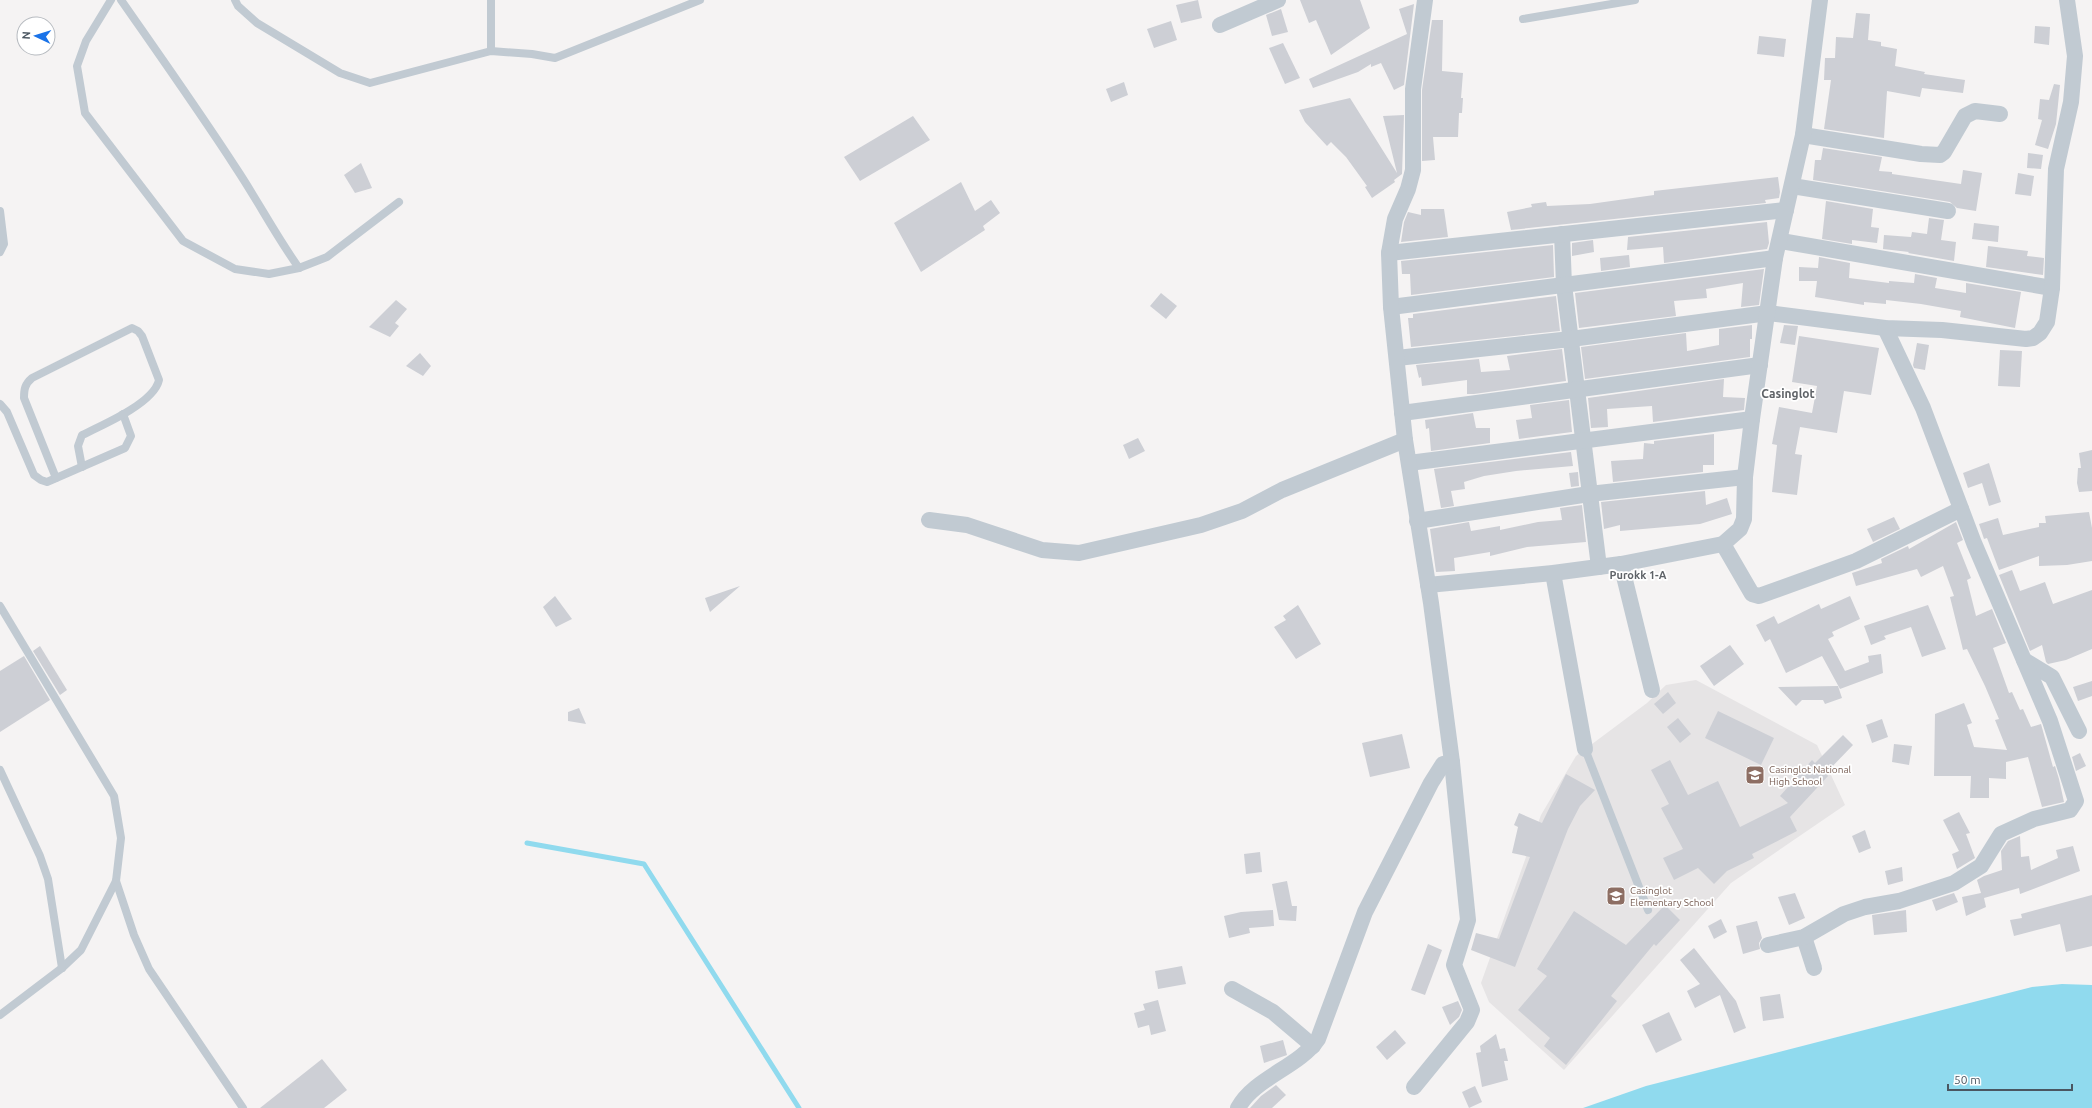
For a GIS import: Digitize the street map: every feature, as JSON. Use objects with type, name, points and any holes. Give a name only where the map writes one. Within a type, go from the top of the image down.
[{"type":"street","points":[[1220,25],[1278,0]]},
{"type":"street","points":[[1414,1087],[1467,1022],[1472,1010],[1454,965],[1468,920],[1452,762],[1428,585],[1417,522],[1410,463],[1405,440],[1391,307],[1389,253],[1395,219],[1408,189],[1413,170],[1412,102],[1426,0]]},
{"type":"street","points":[[1428,585],[1553,573],[1620,564],[1723,544],[1733,537],[1740,529],[1744,519],[1745,477],[1752,419],[1776,258],[1781,241],[1786,210],[1803,135],[1820,0]]},
{"type":"street","points":[[1397,358],[1571,338],[1768,312],[1885,328],[1942,330],[2026,339],[2033,338],[2040,333],[2047,322],[2052,288],[2054,254],[2056,169],[2071,102],[2075,56],[2067,0]]},
{"type":"street","points":[[1803,135],[1921,154],[1940,155],[1944,152],[1965,116],[1975,110],[2000,114]]},
{"type":"street","points":[[1792,186],[1948,211]]},
{"type":"street","points":[[1389,253],[1786,210]]},
{"type":"street","points":[[1562,234],[1564,286],[1598,567]]},
{"type":"street","points":[[1781,241],[2052,288]]},
{"type":"street","points":[[1391,307],[1776,258]]},
{"type":"street","points":[[1768,945],[1804,937],[1844,914],[1865,907],[1899,901],[1954,883],[1981,866],[2001,834],[2034,819],[2070,810],[2074,806],[2076,797],[2050,721],[1961,509],[1923,408],[1885,328]]},
{"type":"street","points":[[1402,413],[1760,364]]},
{"type":"street","points":[[1410,463],[1752,419]]},
{"type":"street","points":[[929,520],[967,525],[1042,550],[1079,553],[1201,525],[1242,511],[1282,490],[1405,440]]},
{"type":"street","points":[[1417,522],[1589,494],[1745,477]]},
{"type":"street","points":[[1723,544],[1752,594],[1759,596],[1856,561],[1961,509]]},
{"type":"street","points":[[1620,564],[1652,690]]},
{"type":"street","points":[[1553,573],[1585,749]]},
{"type":"street","points":[[2024,660],[2052,677],[2079,731]]},
{"type":"street","points":[[1238,1108],[1271,1076],[1304,1055],[1314,1046],[1318,1039],[1365,912],[1431,783],[1443,764],[1452,762]]},
{"type":"street","points":[[1804,937],[1814,968]]},
{"type":"street","points":[[1232,989],[1273,1012],[1314,1046]]},
{"type":"lane","points":[[111,0],[86,41],[77,66],[85,113],[183,241],[235,269],[269,274],[299,268],[327,257],[399,202]]},
{"type":"lane","points":[[121,0],[235,166],[257,200],[280,242],[299,268]]},
{"type":"lane","points":[[235,0],[238,6],[257,24],[340,73],[370,83],[491,51],[532,54],[555,58],[700,0]]},
{"type":"lane","points":[[491,0],[491,51]]},
{"type":"lane","points":[[1523,20],[1635,0]]},
{"type":"lane","points":[[0,211],[4,244],[0,252]]},
{"type":"lane","points":[[56,478],[24,398],[24,390],[27,382],[32,378],[132,328],[138,331],[142,336],[159,380],[157,387],[153,392],[123,414],[82,435],[78,446],[82,467]]},
{"type":"lane","points":[[0,404],[7,412],[34,475],[40,480],[47,482],[125,448],[130,441],[131,436],[123,414]]},
{"type":"lane","points":[[0,606],[114,796],[121,838],[116,881],[81,950],[62,968],[0,1015]]},
{"type":"lane","points":[[1585,749],[1648,910]]},
{"type":"lane","points":[[0,770],[40,856],[48,878],[62,968]]},
{"type":"lane","points":[[116,881],[134,936],[149,969],[243,1108]]},
{"type":"shaded area","name":"Casinglot Elementary School","points":[[1696,680],[1817,745],[1845,805],[1731,883],[1564,1070],[1489,1002],[1481,983],[1541,815],[1576,756],[1647,703],[1666,685]]},
{"type":"water","points":[[2062,984],[2092,985],[2092,1108],[1583,1108],[1646,1086],[2032,987]]},
{"type":"building","points":[[1198,0],[1202,18],[1181,23],[1176,5]]},
{"type":"building","points":[[1300,0],[1360,0],[1370,28],[1331,55],[1316,20],[1309,23]]},
{"type":"building","points":[[1414,4],[1404,85],[1394,90],[1381,63],[1371,67],[1371,64],[1358,72],[1313,88],[1309,79],[1407,34],[1399,9]]},
{"type":"building","points":[[1281,9],[1288,32],[1272,36],[1266,15]]},
{"type":"building","points":[[1856,13],[1870,14],[1868,40],[1881,42],[1881,46],[1897,49],[1895,66],[1925,72],[1924,74],[1965,80],[1963,93],[1922,88],[1920,97],[1887,91],[1884,138],[1824,129],[1831,80],[1824,80],[1825,58],[1835,58],[1836,37],[1853,38]]},
{"type":"building","points":[[1432,20],[1443,20],[1442,71],[1463,73],[1461,98],[1463,98],[1462,113],[1459,113],[1458,137],[1433,137],[1435,160],[1422,161],[1422,90]]},
{"type":"building","points":[[1171,21],[1177,40],[1154,48],[1147,29]]},
{"type":"building","points":[[2035,26],[2050,27],[2049,45],[2034,43]]},
{"type":"building","points":[[1759,36],[1786,39],[1784,57],[1757,54]]},
{"type":"building","points":[[1283,43],[1300,78],[1285,84],[1269,48]]},
{"type":"building","points":[[1124,82],[1128,95],[1111,102],[1106,89]]},
{"type":"building","points":[[2054,84],[2060,85],[2056,124],[2048,149],[2035,145],[2042,120],[2038,119],[2040,99],[2049,100]]},
{"type":"building","points":[[1350,98],[1397,173],[1383,116],[1404,115],[1402,174],[1394,180],[1395,182],[1372,198],[1365,187],[1367,186],[1346,157],[1331,142],[1327,146],[1305,122],[1299,110]]},
{"type":"building","points":[[913,116],[930,140],[860,181],[844,157]]},
{"type":"building","points":[[1823,148],[1882,157],[1879,171],[1892,172],[1892,174],[1961,184],[1963,170],[1982,173],[1976,211],[1957,208],[1950,202],[1813,180],[1815,160],[1821,160]]},
{"type":"building","points":[[2028,153],[2043,155],[2041,169],[2027,168]]},
{"type":"building","points":[[361,163],[372,188],[355,193],[344,175]]},
{"type":"building","points":[[2018,173],[2034,176],[2031,196],[2015,194]]},
{"type":"building","points":[[1778,177],[1780,192],[1779,198],[1765,200],[1766,203],[1511,230],[1507,212],[1532,207],[1531,204],[1546,202],[1547,206],[1590,204],[1654,195],[1654,191]]},
{"type":"building","points":[[961,182],[975,211],[991,200],[1000,213],[983,226],[985,230],[921,272],[894,223]]},
{"type":"building","points":[[1826,201],[1873,209],[1871,227],[1879,228],[1877,243],[1852,240],[1852,244],[1822,239]]},
{"type":"building","points":[[1421,209],[1444,209],[1448,237],[1401,242],[1404,222],[1408,212],[1421,215]]},
{"type":"building","points":[[1929,218],[1944,220],[1941,240],[1956,242],[1954,261],[1908,253],[1909,252],[1883,249],[1884,235],[1911,237],[1912,232],[1927,234]]},
{"type":"building","points":[[1767,222],[1769,243],[1767,249],[1664,263],[1663,247],[1627,250],[1628,237]]},
{"type":"building","points":[[1974,223],[1999,226],[1998,242],[1972,239]]},
{"type":"building","points":[[1593,240],[1594,252],[1572,256],[1572,243]]},
{"type":"building","points":[[1553,245],[1554,277],[1411,295],[1410,274],[1402,274],[1401,261]]},
{"type":"building","points":[[1988,246],[2028,251],[2027,256],[2044,258],[2043,275],[1986,267]]},
{"type":"building","points":[[1629,255],[1630,267],[1601,271],[1600,258]]},
{"type":"building","points":[[1819,257],[1850,263],[1849,278],[1889,283],[1889,281],[1914,283],[1915,274],[1937,278],[1935,288],[1966,293],[1966,283],[2021,292],[2015,328],[1960,317],[1961,311],[1921,304],[1886,300],[1886,304],[1864,302],[1864,305],[1815,297],[1817,281],[1799,281],[1799,267],[1818,268]]},
{"type":"building","points":[[1764,269],[1759,305],[1741,307],[1743,283],[1706,289],[1707,298],[1674,301],[1676,316],[1579,328],[1575,293]]},
{"type":"building","points":[[1161,293],[1177,306],[1166,319],[1150,306]]},
{"type":"building","points":[[1556,296],[1560,331],[1411,347],[1408,318],[1413,318],[1413,314]]},
{"type":"building","points":[[396,300],[407,309],[395,323],[399,326],[390,337],[369,327]]},
{"type":"building","points":[[1752,325],[1750,357],[1585,379],[1581,347],[1686,333],[1687,351],[1719,345],[1719,329]]},
{"type":"building","points":[[1784,325],[1798,326],[1795,345],[1780,343]]},
{"type":"building","points":[[1799,336],[1879,348],[1871,395],[1844,391],[1837,433],[1800,427],[1795,454],[1802,455],[1797,495],[1772,492],[1777,445],[1772,444],[1779,407],[1812,413],[1817,386],[1792,382]]},
{"type":"building","points":[[1917,343],[1929,345],[1925,370],[1914,368],[1913,365]]},
{"type":"building","points":[[1562,349],[1566,381],[1474,394],[1467,394],[1467,380],[1422,386],[1421,377],[1419,378],[1416,365],[1479,359],[1481,372],[1510,370],[1507,356]]},
{"type":"building","points":[[2000,350],[2022,351],[2020,387],[1998,386]]},
{"type":"building","points":[[420,353],[431,366],[423,376],[406,366]]},
{"type":"building","points":[[1724,379],[1723,397],[1745,398],[1744,410],[1653,422],[1652,406],[1607,409],[1608,427],[1591,428],[1588,398]]},
{"type":"building","points":[[1569,400],[1572,432],[1519,439],[1516,420],[1532,418],[1530,405]]},
{"type":"building","points":[[1473,413],[1476,428],[1490,428],[1490,443],[1431,451],[1429,428],[1426,429],[1425,420]]},
{"type":"building","points":[[1714,434],[1714,465],[1703,465],[1703,472],[1613,482],[1611,461],[1643,459],[1644,443],[1654,444],[1654,441]]},
{"type":"building","points":[[1138,438],[1145,451],[1129,459],[1123,445]]},
{"type":"building","points":[[2092,450],[2092,491],[2079,492],[2077,483],[2078,468],[2081,468],[2079,453]]},
{"type":"building","points":[[1571,452],[1573,466],[1516,471],[1484,476],[1464,482],[1465,489],[1451,491],[1454,506],[1441,508],[1434,469]]},
{"type":"building","points":[[1989,463],[2001,502],[1989,506],[1982,483],[1968,488],[1963,473]]},
{"type":"building","points":[[1578,472],[1579,486],[1571,487],[1569,473]]},
{"type":"building","points":[[1705,491],[1706,505],[1727,498],[1732,514],[1700,524],[1620,531],[1620,525],[1604,529],[1601,502]]},
{"type":"building","points":[[1582,505],[1586,542],[1527,547],[1490,556],[1490,552],[1454,558],[1455,571],[1436,572],[1430,529],[1469,522],[1471,531],[1500,526],[1500,530],[1538,522],[1562,520],[1560,508]]},
{"type":"building","points":[[2089,512],[2092,528],[2092,561],[2067,565],[2039,566],[2039,556],[1999,570],[1987,538],[1984,539],[1979,524],[1998,518],[2003,535],[2039,527],[2039,523],[2046,523],[2045,516]]},
{"type":"building","points":[[1894,517],[1900,529],[1873,542],[1867,529]]},
{"type":"building","points":[[1956,522],[1963,540],[1957,543],[1971,578],[1967,580],[1976,616],[1992,609],[2006,643],[1993,648],[2009,693],[2012,692],[2020,710],[2023,709],[2031,727],[2041,724],[2053,767],[2055,766],[2059,779],[2064,802],[2042,807],[2028,757],[2006,762],[2006,779],[1989,778],[1989,798],[1970,798],[1971,776],[1934,776],[1935,714],[1964,703],[1972,723],[1967,725],[1974,747],[2007,750],[1995,720],[1999,719],[1985,686],[1967,649],[1963,650],[1950,597],[1954,596],[1943,566],[1921,577],[1917,569],[1856,586],[1852,573],[1882,563],[1881,559],[1908,546],[1909,549]]},
{"type":"building","points":[[2012,570],[2020,591],[2045,582],[2053,604],[2092,590],[2092,649],[2066,660],[2048,664],[2046,662],[2042,645],[2030,651],[1999,575]]},
{"type":"building","points":[[740,586],[710,612],[705,598]]},
{"type":"building","points":[[555,596],[572,619],[556,627],[543,607]]},
{"type":"building","points":[[1850,596],[1860,619],[1832,632],[1834,636],[1828,639],[1845,671],[1869,662],[1868,656],[1881,654],[1883,673],[1840,689],[1822,656],[1786,673],[1770,639],[1765,642],[1756,625],[1774,616],[1778,624],[1819,604],[1821,609]]},
{"type":"building","points":[[1298,605],[1321,644],[1296,659],[1274,627],[1286,620],[1283,616]]},
{"type":"building","points":[[1928,605],[1946,649],[1922,657],[1911,627],[1884,636],[1886,639],[1871,645],[1864,626]]},
{"type":"building","points":[[1730,645],[1744,664],[1714,686],[1700,666]]},
{"type":"building","points":[[40,646],[67,690],[60,695],[33,651]]},
{"type":"building","points":[[24,656],[50,700],[0,732],[0,671]]},
{"type":"building","points":[[2092,681],[2092,696],[2078,701],[2073,687]]},
{"type":"building","points":[[1838,686],[1842,698],[1825,704],[1823,700],[1802,700],[1796,706],[1778,687]]},
{"type":"building","points":[[1668,692],[1676,703],[1663,714],[1654,704]]},
{"type":"building","points":[[579,708],[586,724],[568,721],[568,712]]},
{"type":"building","points":[[1718,711],[1774,738],[1761,765],[1705,738]]},
{"type":"building","points":[[1678,718],[1691,734],[1680,743],[1667,727]]},
{"type":"building","points":[[1882,719],[1888,737],[1872,743],[1866,725]]},
{"type":"building","points":[[1402,734],[1410,768],[1370,777],[1362,743]]},
{"type":"building","points":[[1843,735],[1853,745],[1826,773],[1828,776],[1790,817],[1797,831],[1752,854],[1754,858],[1727,871],[1714,884],[1698,868],[1674,880],[1663,858],[1683,849],[1661,808],[1669,804],[1651,770],[1670,760],[1688,795],[1718,781],[1740,827],[1788,803],[1780,796],[1812,760],[1815,763]]},
{"type":"building","points":[[1894,744],[1912,746],[1909,765],[1892,762]]},
{"type":"building","points":[[2080,753],[2086,766],[2076,771],[2072,757]]},
{"type":"building","points":[[1566,774],[1595,790],[1580,806],[1568,829],[1515,967],[1471,950],[1476,933],[1499,939],[1530,857],[1512,853],[1518,827],[1514,825],[1519,813],[1542,823]]},
{"type":"building","points":[[1959,812],[1970,833],[1966,834],[1975,858],[1957,869],[1952,854],[1959,851],[1943,820]]},
{"type":"building","points":[[1865,830],[1871,848],[1859,853],[1852,836]]},
{"type":"building","points":[[2020,836],[2021,857],[2029,856],[2031,870],[2058,858],[2056,850],[2073,846],[2080,871],[2020,894],[2019,888],[1984,898],[1986,907],[1966,916],[1962,897],[1981,893],[1977,880],[2002,870],[2001,851],[2008,841]]},
{"type":"building","points":[[1260,852],[1262,872],[1246,874],[1244,854]]},
{"type":"building","points":[[1902,867],[1903,881],[1888,885],[1885,871]]},
{"type":"building","points":[[1287,881],[1292,906],[1297,906],[1296,921],[1279,920],[1272,884]]},
{"type":"building","points":[[1795,893],[1805,918],[1789,925],[1778,897]]},
{"type":"building","points":[[1954,893],[1958,902],[1936,911],[1932,900]]},
{"type":"building","points":[[2092,895],[2092,946],[2066,952],[2060,924],[2014,936],[2010,920],[2022,918],[2021,914]]},
{"type":"building","points":[[1665,905],[1680,920],[1656,946],[1654,944],[1611,996],[1617,1001],[1566,1065],[1544,1046],[1550,1038],[1518,1010],[1547,976],[1537,969],[1574,911],[1626,945]]},
{"type":"building","points":[[1273,910],[1274,926],[1249,928],[1250,933],[1229,938],[1224,916],[1241,912]]},
{"type":"building","points":[[1906,910],[1907,932],[1874,935],[1872,915]]},
{"type":"building","points":[[1721,919],[1727,932],[1714,939],[1708,926]]},
{"type":"building","points":[[1757,921],[1762,938],[1759,943],[1760,949],[1743,954],[1736,926]]},
{"type":"building","points":[[1428,944],[1442,950],[1425,995],[1411,990]]},
{"type":"building","points":[[1694,948],[1736,1001],[1746,1028],[1734,1033],[1720,995],[1695,1008],[1687,991],[1700,984],[1680,960]]},
{"type":"building","points":[[1182,966],[1186,984],[1158,989],[1155,971]]},
{"type":"building","points":[[1780,994],[1784,1018],[1763,1021],[1760,997]]},
{"type":"building","points":[[1158,1000],[1166,1031],[1151,1035],[1149,1025],[1138,1028],[1134,1013],[1145,1010],[1143,1004]]},
{"type":"building","points":[[1458,1001],[1462,1010],[1459,1017],[1450,1025],[1442,1007]]},
{"type":"building","points":[[1669,1012],[1682,1040],[1656,1053],[1642,1025]]},
{"type":"building","points":[[1395,1030],[1406,1043],[1387,1060],[1376,1047]]},
{"type":"building","points":[[1496,1034],[1500,1049],[1505,1048],[1508,1061],[1504,1061],[1508,1080],[1482,1087],[1476,1053],[1481,1052],[1480,1046]]},
{"type":"building","points":[[1283,1040],[1287,1055],[1264,1063],[1260,1046]]},
{"type":"building","points":[[322,1059],[347,1090],[324,1108],[260,1108]]},
{"type":"building","points":[[1276,1085],[1286,1095],[1272,1108],[1250,1108],[1261,1096]]},
{"type":"building","points":[[1475,1086],[1482,1102],[1469,1108],[1462,1092]]},
{"type":"waterway","points":[[527,843],[644,864],[799,1108]]},
{"type":"place","name":"Casinglot National High School","points":[[1755,775]]},
{"type":"place","name":"Casinglot Elementary School","points":[[1616,896]]},
{"type":"district","name":"Casinglot","points":[[1788,393]]},
{"type":"district","name":"Purokk 1-A","points":[[1638,575]]}]
